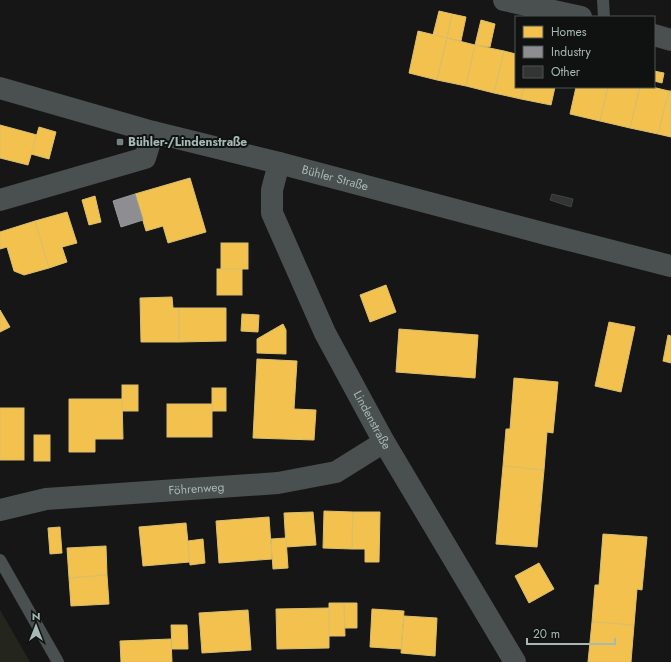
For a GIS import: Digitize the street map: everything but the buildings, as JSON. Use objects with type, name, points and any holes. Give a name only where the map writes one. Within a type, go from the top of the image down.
[{"type":"street","points":[[504,0],[576,16]]},
{"type":"street","points":[[655,35],[671,40]]},
{"type":"street","name":"Bühler Straße","points":[[0,88],[153,132],[279,163],[671,266]]},
{"type":"street","points":[[0,200],[145,158],[153,132]]},
{"type":"street","name":"Lindenstraße","points":[[279,163],[272,190],[272,213],[325,333],[384,442],[515,662]]},
{"type":"street","name":"Föhrenweg","points":[[0,510],[46,499],[278,483],[336,472],[384,442]]},
{"type":"lane","points":[[603,0],[604,16]]},
{"type":"lane","points":[[0,560],[58,662]]},
{"type":"shaded area","points":[[0,610],[30,662],[0,662]]},
{"type":"place","name":"Bühler-/Lindenstraße","points":[[120,142]]}]
